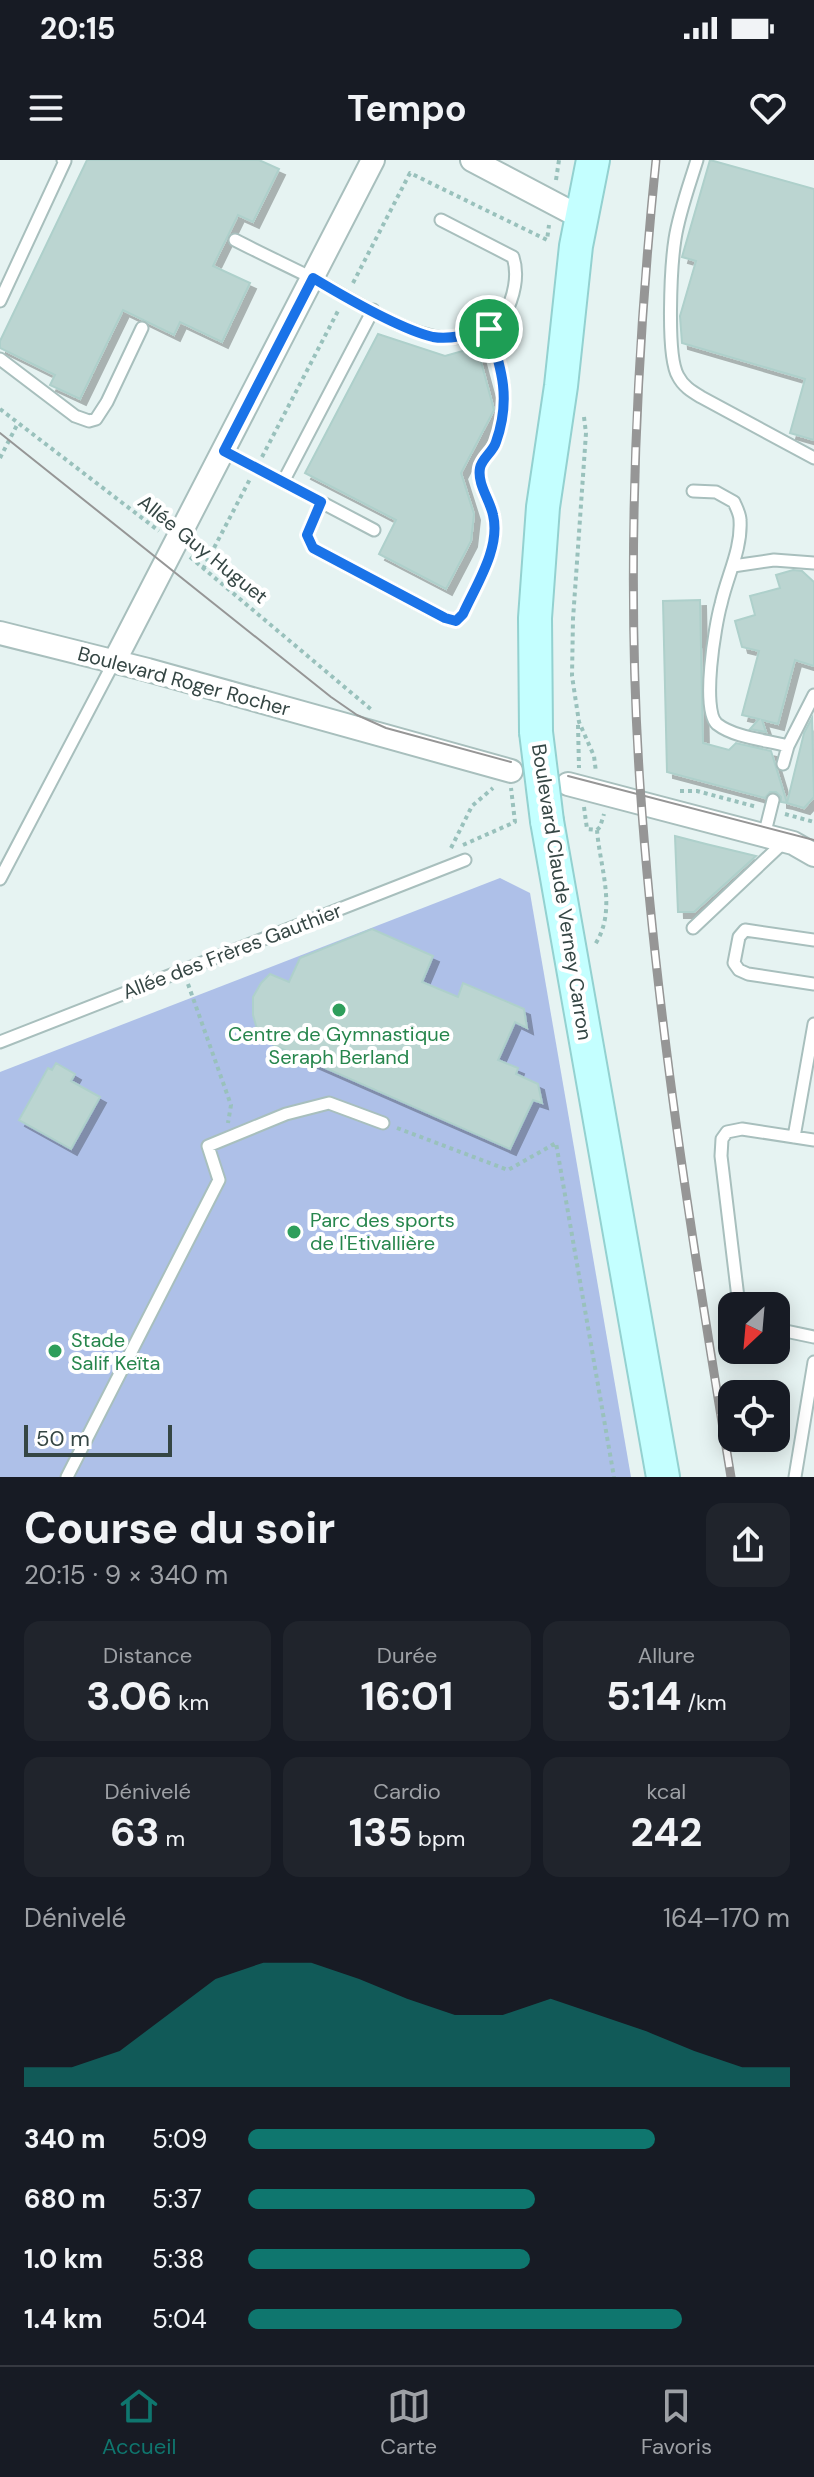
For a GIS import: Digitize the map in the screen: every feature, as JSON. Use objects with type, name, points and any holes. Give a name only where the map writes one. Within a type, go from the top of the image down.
[{"type":"main road","name":"Boulevard Claude Verney Carron","points":[[593,160],[582,218],[542,523],[535,618],[536,732],[547,821],[663,1477]]},
{"type":"street","points":[[114,662],[373,160]]},
{"type":"street","points":[[472,160],[582,218]]},
{"type":"street","name":"Boulevard Roger Rocher","points":[[0,633],[375,724],[507,779]]},
{"type":"street","points":[[572,785],[781,840],[814,855]]},
{"type":"lane","points":[[0,301],[65,160]]},
{"type":"lane","points":[[697,160],[675,239],[670,325],[676,374],[685,387],[701,397],[814,458]]},
{"type":"lane","points":[[235,240],[433,337],[449,338],[489,329],[498,324],[510,305],[517,270],[513,257],[441,220]]},
{"type":"lane","points":[[283,482],[373,310]]},
{"type":"lane","points":[[0,359],[75,416],[89,421],[96,419],[107,402],[142,328]]},
{"type":"lane","points":[[321,502],[307,535],[313,548],[445,618],[456,621],[463,614],[490,555],[495,519],[481,482],[480,469],[495,446],[505,407],[503,374],[489,329]]},
{"type":"lane","points":[[224,451],[374,530]]},
{"type":"lane","points":[[693,491],[716,492],[734,502],[740,519],[733,566],[720,604],[709,688],[712,718],[719,726],[734,732],[788,746]]},
{"type":"lane","points":[[733,566],[774,560],[814,563]]},
{"type":"lane","points":[[0,879],[114,662]]},
{"type":"lane","points":[[783,764],[788,746],[814,695]]},
{"type":"lane","points":[[693,928],[781,840],[771,805]]},
{"type":"lane","name":"Allée des Frères Gauthier","points":[[0,1042],[465,860]]},
{"type":"lane","points":[[814,940],[745,930],[739,937],[734,963],[739,970],[748,974],[814,984]]},
{"type":"lane","points":[[794,1137],[814,1024]]},
{"type":"lane","points":[[67,1477],[219,1180],[208,1146],[286,1114],[329,1103],[383,1123]]},
{"type":"lane","points":[[737,1292],[721,1156],[722,1139],[727,1132],[742,1129],[814,1140]]},
{"type":"lane","points":[[790,1332],[814,1337]]},
{"type":"lane","points":[[795,1477],[814,1362]]},
{"type":"path","points":[[561,386],[581,398],[586,433],[573,619],[572,676],[579,722],[578,761]]},
{"type":"path","name":"Allée Guy Huguet","points":[[0,409],[176,545],[375,724]]},
{"type":"path","points":[[0,458],[18,423]]},
{"type":"path","points":[[579,722],[594,756],[598,778]]},
{"type":"path","points":[[447,867],[450,850],[515,822],[507,779],[472,806],[453,843]]},
{"type":"path","points":[[572,785],[576,798],[583,799],[587,829],[597,830]]},
{"type":"path","points":[[670,792],[697,791],[771,805],[814,822]]},
{"type":"path","points":[[574,974],[601,935],[608,911],[597,830],[603,815]]},
{"type":"path","points":[[183,970],[231,1105],[223,1139]]},
{"type":"path","points":[[383,1123],[508,1170],[556,1143],[614,1477]]},
{"type":"shaded area","name":"Parc des sports de l'Etivallière","points":[[500,878],[530,893],[631,1477],[0,1477],[0,1072]]},
{"type":"building","points":[[87,160],[259,160],[279,169],[253,222],[238,215],[213,266],[250,283],[222,342],[180,322],[174,335],[123,310],[80,399],[50,385],[55,375],[0,348],[0,341]]},
{"type":"building","points":[[710,160],[814,189],[814,440],[790,433],[805,379],[682,343],[680,316],[696,261],[682,257]]},
{"type":"building","points":[[378,334],[445,356],[477,347],[494,410],[461,473],[474,514],[471,541],[446,589],[379,554],[396,520],[305,473]]},
{"type":"building","points":[[802,571],[814,582],[814,666],[795,660],[778,724],[762,720],[766,732],[750,729],[759,719],[742,715],[759,651],[742,647],[735,621],[755,615],[750,596],[780,588],[776,575]]},
{"type":"building","points":[[700,600],[703,743],[729,750],[736,743],[771,751],[787,803],[781,802],[776,792],[770,792],[765,798],[667,772],[663,601]]},
{"type":"building","points":[[812,718],[814,797],[804,808],[787,803],[804,733]]},
{"type":"building","points":[[675,836],[756,856],[694,912],[678,912]]},
{"type":"building","points":[[372,929],[433,956],[422,982],[458,997],[463,983],[524,1009],[527,1028],[515,1022],[498,1060],[518,1068],[516,1074],[538,1084],[542,1103],[533,1100],[510,1149],[275,1046],[257,1029],[253,997],[270,974],[289,982],[300,958]]},
{"type":"building","points":[[56,1063],[75,1074],[71,1081],[100,1097],[71,1149],[19,1120],[48,1068],[52,1070]]},
{"type":"tram line","points":[[0,433],[357,715],[386,728],[511,762]]},
{"type":"tram line","points":[[568,776],[814,840]]},
{"type":"railway","points":[[656,160],[638,394],[633,550],[640,785],[666,1045],[731,1477]]},
{"type":"place","name":"Centre de Gymnastique Seraph Berland","points":[[339,1010]]},
{"type":"place","name":"Parc des sports de l'Etivallière","points":[[294,1232]]},
{"type":"place","name":"Stade Salif Keïta","points":[[55,1351]]},
{"type":"route","points":[[313,278],[345,297],[433,337],[449,338],[489,329],[503,374],[505,407],[495,446],[483,460],[480,469],[481,482],[495,519],[493,538],[490,555],[463,614],[456,621],[313,548],[307,535],[321,502],[224,451],[313,278]]}]
